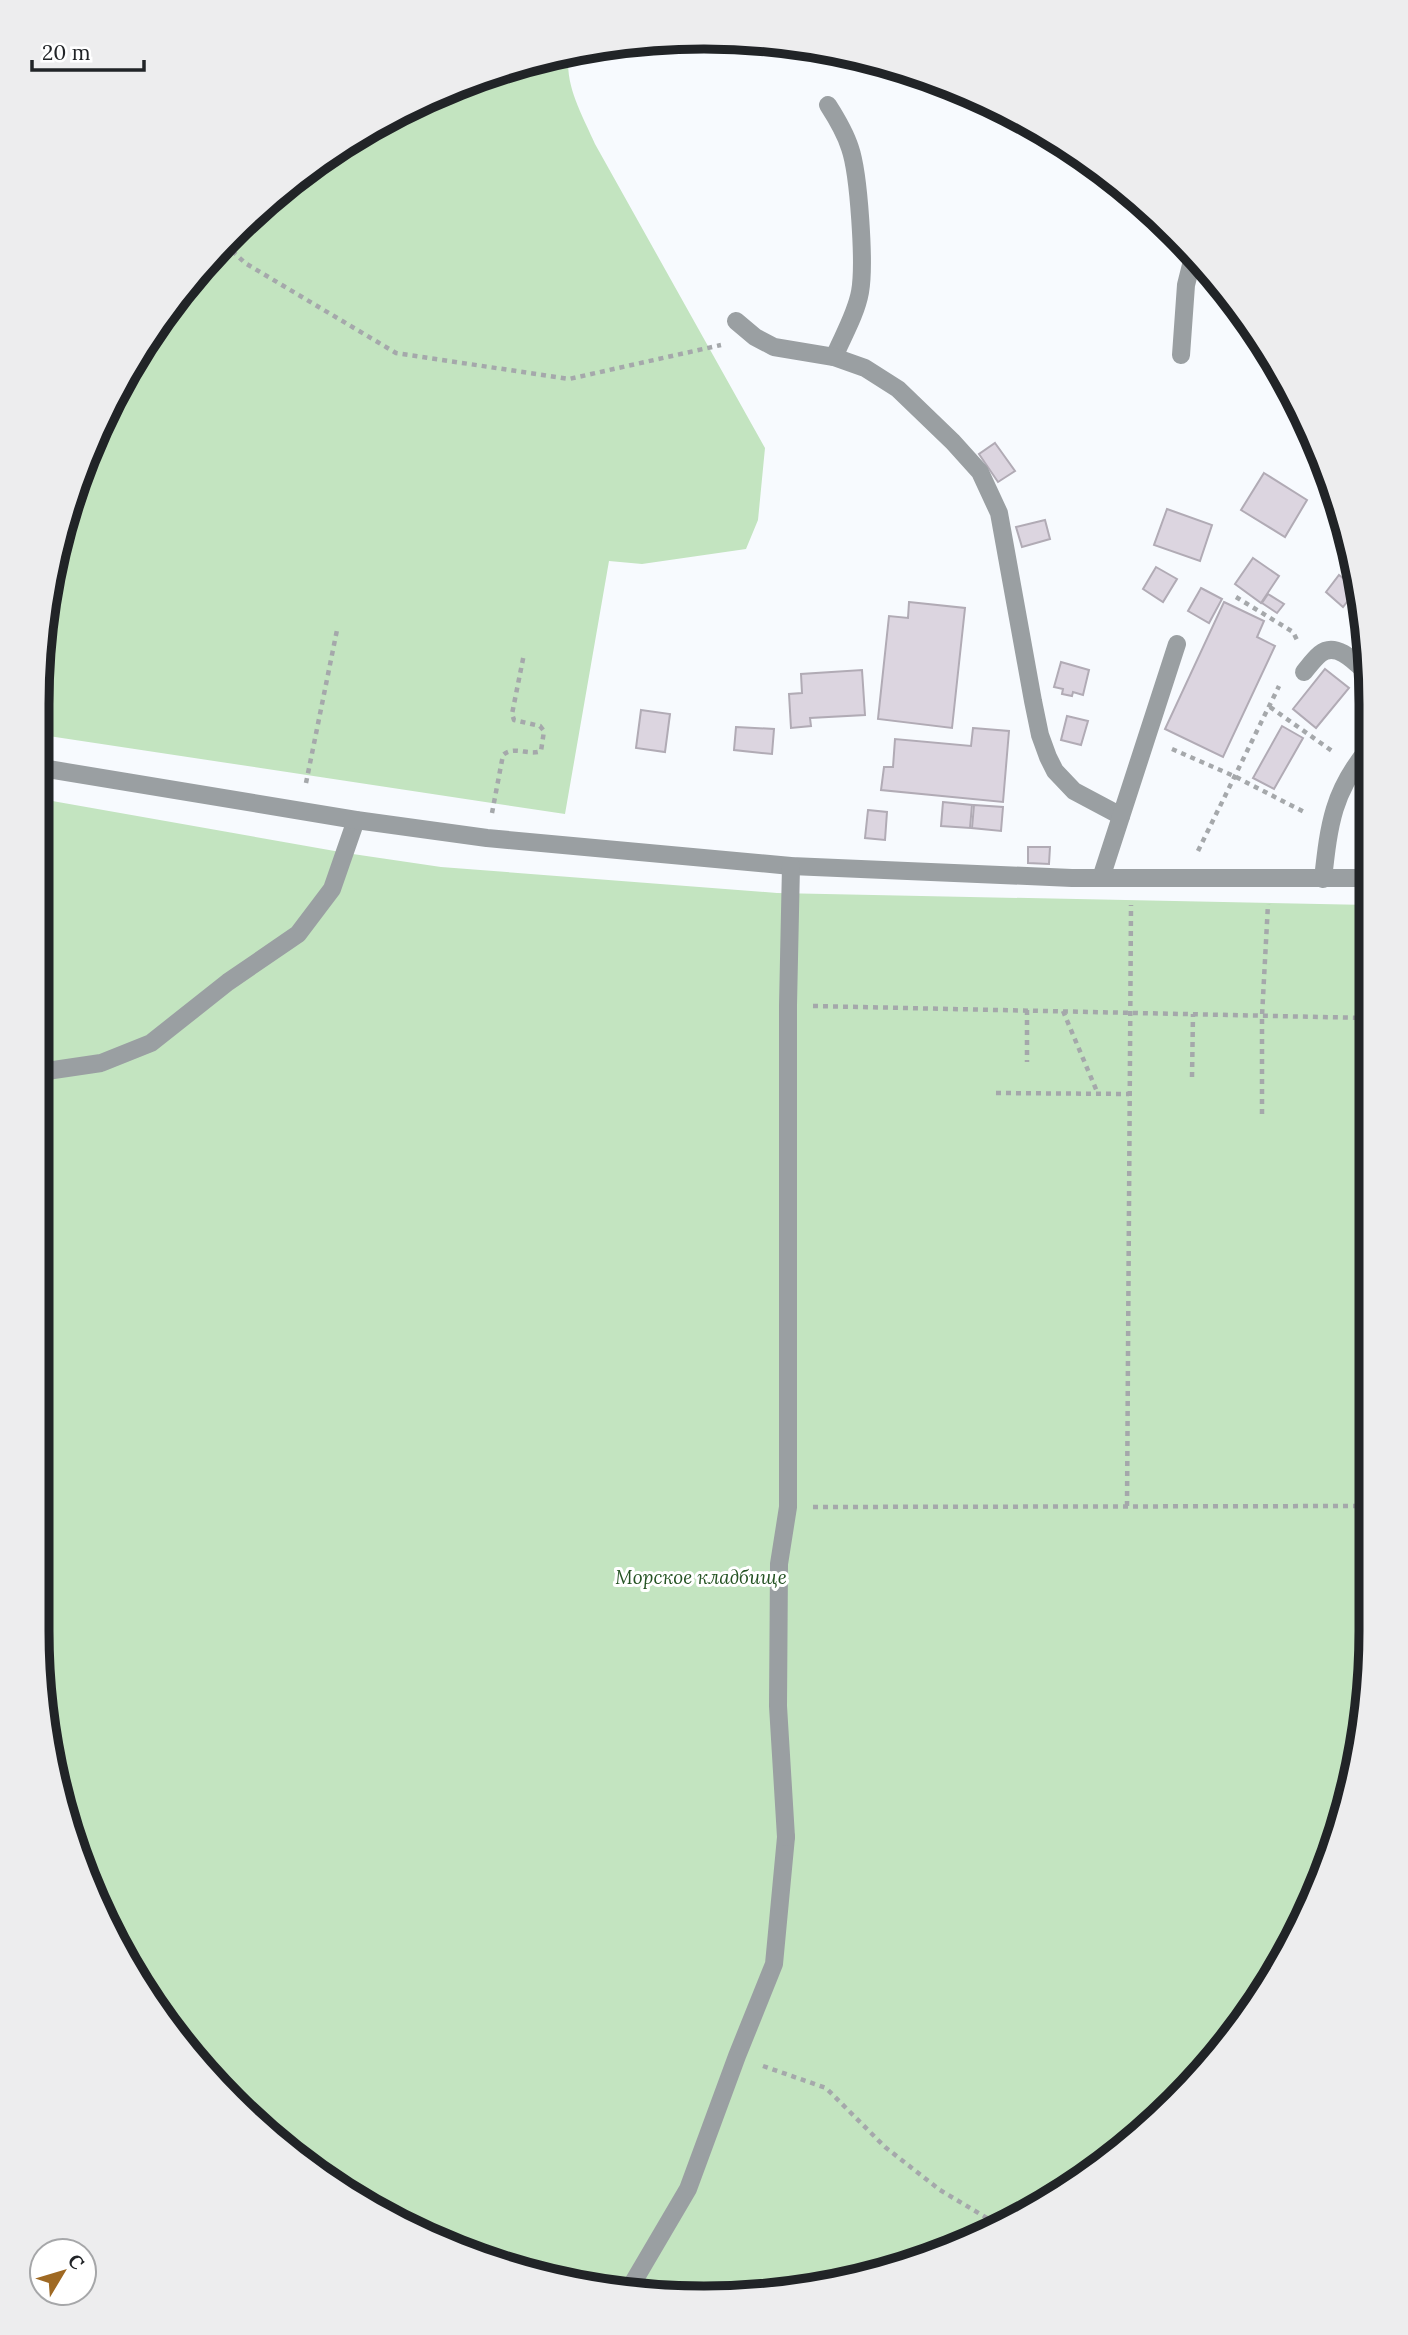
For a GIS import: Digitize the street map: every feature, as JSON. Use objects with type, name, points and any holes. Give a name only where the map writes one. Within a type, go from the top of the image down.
[{"type":"street","points":[[828,106],[844,130],[851,150],[855,169],[862,267],[855,308],[835,357]]},
{"type":"street","points":[[1181,355],[1186,285],[1191,266]]},
{"type":"street","points":[[736,321],[755,337],[774,347],[835,357],[865,368],[898,389],[980,472],[999,513],[1037,723],[1048,757],[1055,771],[1074,792],[1121,816]]},
{"type":"street","points":[[1101,878],[1177,644]]},
{"type":"street","points":[[1304,672],[1319,654],[1328,650],[1338,651],[1358,665]]},
{"type":"street","points":[[1323,879],[1329,825],[1335,802],[1359,761]]},
{"type":"street","points":[[49,769],[356,820],[487,838],[791,866],[1101,878],[1359,878]]},
{"type":"street","points":[[49,1071],[101,1063],[151,1043],[228,982],[298,934],[332,889],[356,820]]},
{"type":"street","points":[[634,2282],[688,2189],[774,1964],[786,1837],[778,1706],[779,1564],[788,1507],[788,907],[791,866]]},
{"type":"path","points":[[232,251],[245,263],[396,353],[569,379],[755,337]]},
{"type":"path","points":[[1236,597],[1293,632],[1298,646]]},
{"type":"path","points":[[300,811],[337,629]]},
{"type":"path","points":[[487,838],[503,755],[512,750],[535,754],[541,751],[544,731],[540,726],[514,720],[512,714],[524,654]]},
{"type":"path","points":[[1185,878],[1281,682]]},
{"type":"path","points":[[1270,707],[1354,767]]},
{"type":"path","points":[[1147,738],[1234,776],[1329,825]]},
{"type":"path","points":[[1127,1506],[1131,878]]},
{"type":"path","points":[[1262,1114],[1262,1016],[1269,878]]},
{"type":"path","points":[[788,1005],[1359,1018]]},
{"type":"path","points":[[1027,1010],[1027,1062]]},
{"type":"path","points":[[1063,1011],[1098,1094]]},
{"type":"path","points":[[1192,1077],[1193,1014]]},
{"type":"path","points":[[996,1093],[1129,1094]]},
{"type":"path","points":[[788,1507],[1359,1506]]},
{"type":"path","points":[[737,2056],[826,2088],[885,2147],[940,2190],[990,2220]]},
{"type":"green space","points":[[568,64],[572,89],[595,144],[765,448],[758,520],[746,549],[642,564],[609,561],[565,814],[49,736],[49,704],[50,661],[62,576],[84,493],[99,453],[137,376],[184,305],[241,241],[305,184],[340,159],[414,117],[453,99],[534,71]]},
{"type":"green space","name":"Морское кладбище","points":[[49,800],[346,853],[441,867],[777,893],[1359,905],[1358,1674],[1337,1801],[1309,1882],[1291,1921],[1249,1995],[1224,2030],[1167,2094],[1136,2123],[1068,2176],[1031,2198],[955,2236],[915,2251],[874,2264],[789,2280],[747,2285],[661,2285],[534,2264],[453,2236],[376,2198],[305,2151],[241,2094],[184,2030],[137,1958],[99,1882],[71,1801],[50,1674]]},
{"type":"building","points":[[995,443],[1015,471],[998,482],[979,454]]},
{"type":"building","points":[[1264,473],[1307,500],[1285,537],[1241,510]]},
{"type":"building","points":[[1167,509],[1212,525],[1200,561],[1154,545]]},
{"type":"building","points":[[1045,520],[1050,539],[1022,547],[1016,527]]},
{"type":"building","points":[[1253,558],[1279,576],[1261,603],[1235,584]]},
{"type":"building","points":[[1156,567],[1177,579],[1163,602],[1143,589]]},
{"type":"building","points":[[1339,575],[1347,581],[1350,598],[1343,607],[1326,592]]},
{"type":"building","points":[[1201,588],[1222,599],[1209,623],[1188,611]]},
{"type":"building","points":[[1268,594],[1284,604],[1277,613],[1262,603]]},
{"type":"building","points":[[909,602],[965,608],[952,728],[878,719],[889,616],[908,618]]},
{"type":"building","points":[[1224,602],[1264,621],[1257,637],[1275,646],[1223,757],[1165,729]]},
{"type":"building","points":[[1061,662],[1089,670],[1083,695],[1073,692],[1072,696],[1062,694],[1063,689],[1054,687]]},
{"type":"building","points":[[1325,669],[1349,688],[1316,728],[1293,709]]},
{"type":"building","points":[[862,670],[865,715],[810,718],[811,726],[791,728],[789,694],[802,693],[801,674]]},
{"type":"building","points":[[641,710],[670,714],[665,752],[636,748]]},
{"type":"building","points":[[1067,716],[1088,721],[1081,745],[1061,740]]},
{"type":"building","points":[[1282,726],[1303,738],[1274,789],[1253,778]]},
{"type":"building","points":[[736,727],[774,729],[772,754],[734,750]]},
{"type":"building","points":[[973,728],[1009,731],[1003,802],[881,790],[884,767],[893,767],[895,739],[971,746]]},
{"type":"building","points":[[943,802],[972,805],[970,828],[941,826]]},
{"type":"building","points":[[974,805],[1003,807],[1001,831],[972,828]]},
{"type":"building","points":[[868,810],[887,812],[885,840],[865,838]]},
{"type":"building","points":[[1028,847],[1050,847],[1049,864],[1028,863]]}]
